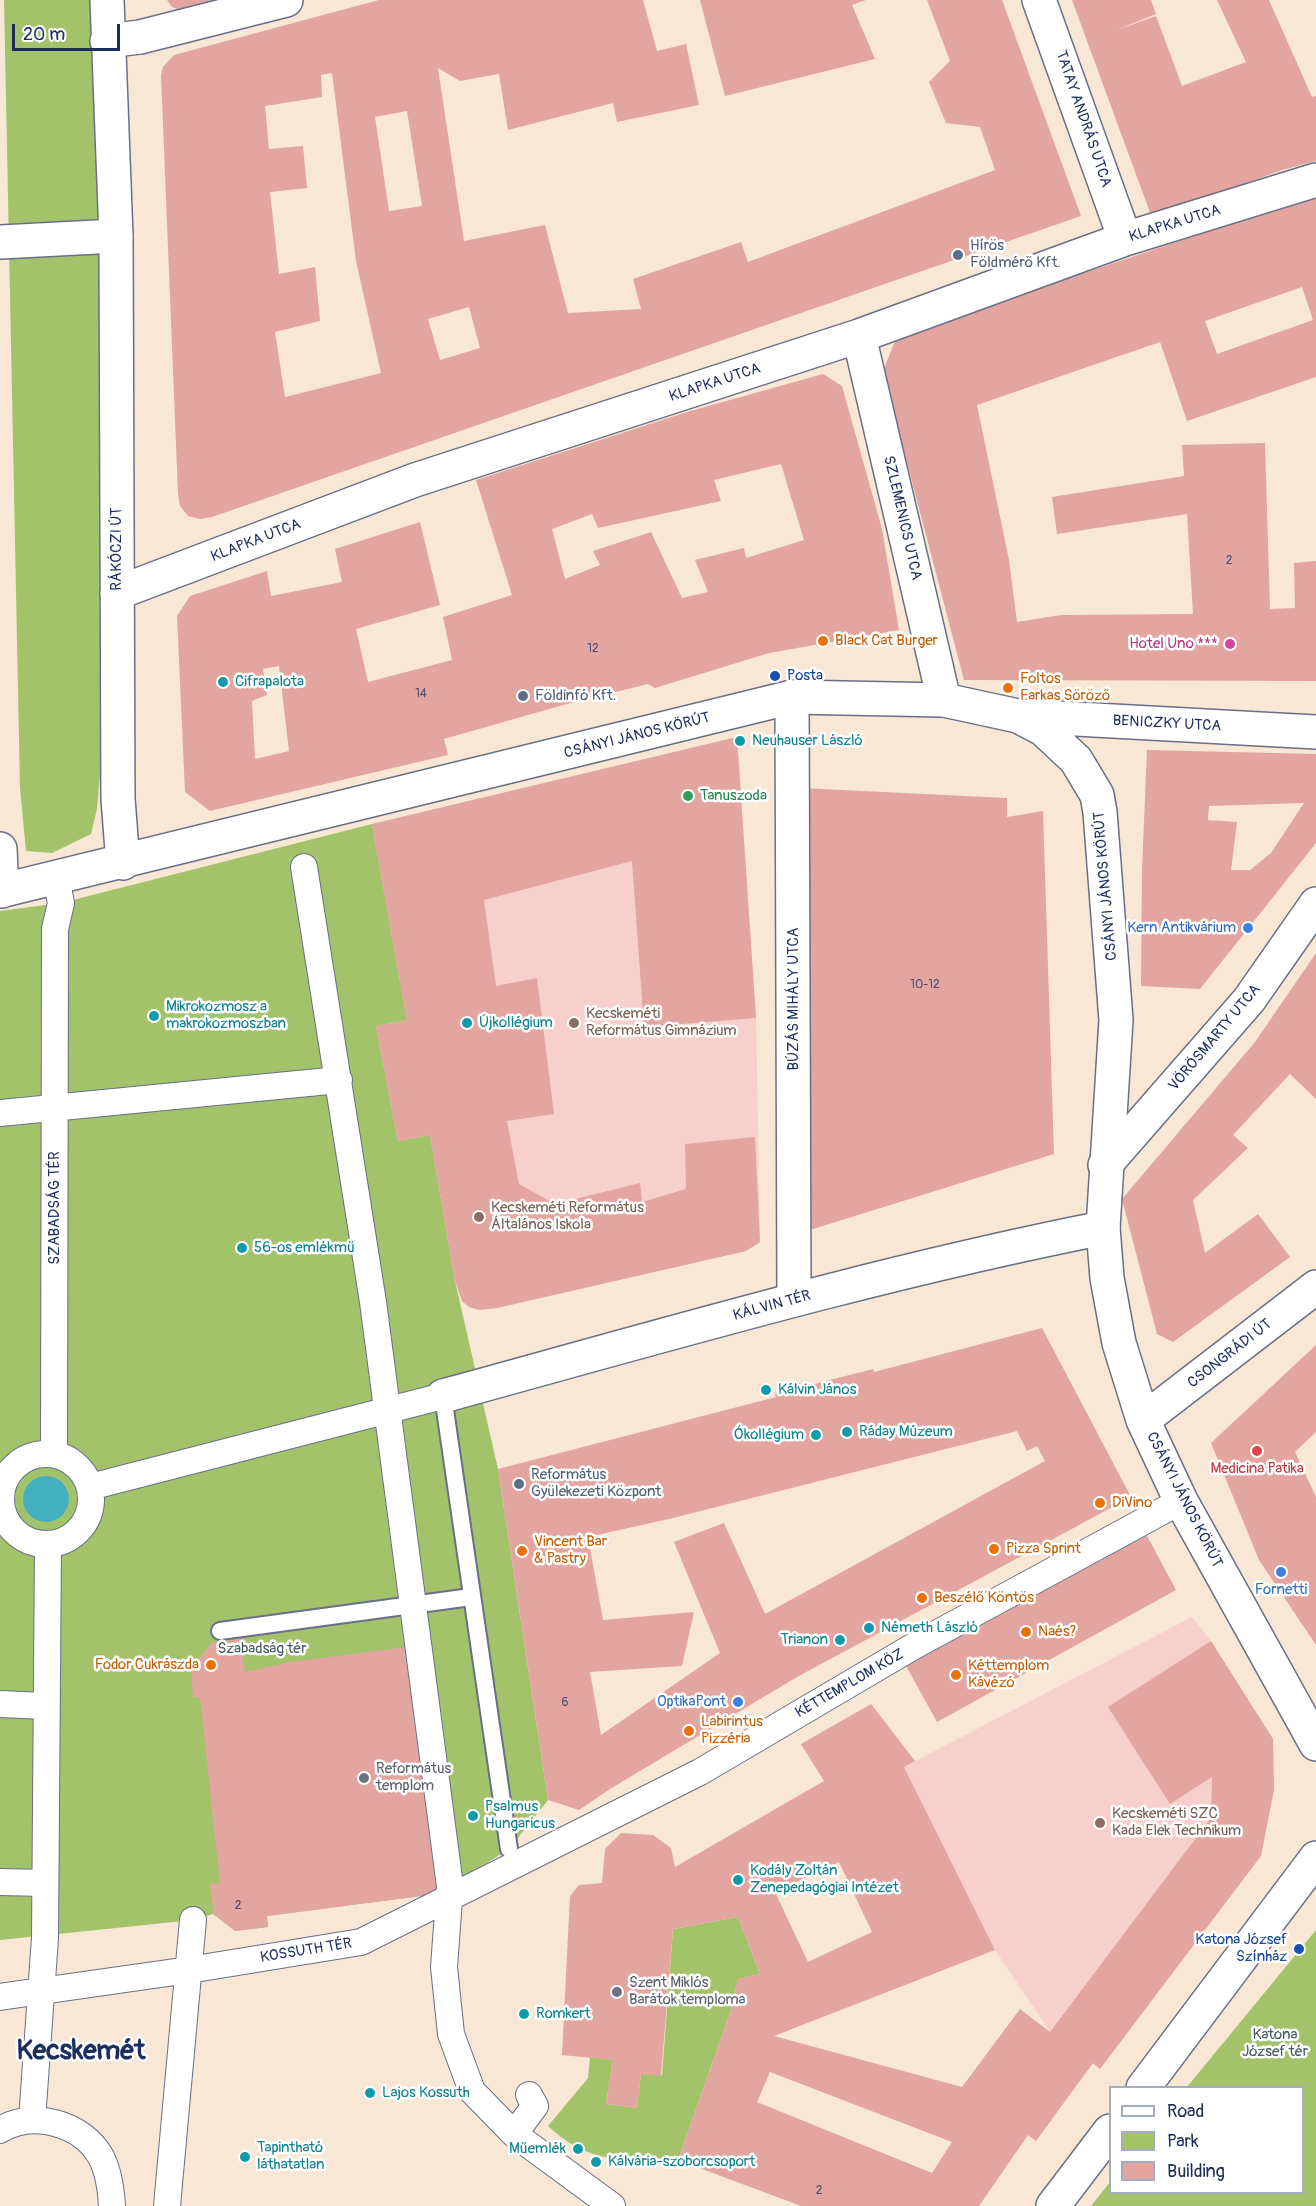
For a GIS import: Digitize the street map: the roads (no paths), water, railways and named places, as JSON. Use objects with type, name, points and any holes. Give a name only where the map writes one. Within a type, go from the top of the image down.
[{"type":"street","name":"RÁKÓCZI ÚT","points":[[107,0],[116,236],[117,799],[123,863]]},
{"type":"street","points":[[107,40],[140,37],[286,0]]},
{"type":"street","name":"TATAY ANDRÁS UTCA","points":[[1040,0],[1125,239]]},
{"type":"street","name":"KLAPKA UTCA","points":[[117,593],[415,480],[860,336],[1125,239],[1316,180]]},
{"type":"street","points":[[0,242],[116,236]]},
{"type":"street","name":"SZLEMENICS UTCA","points":[[860,336],[944,700]]},
{"type":"street","name":"CSÁNYI JÁNOS KÖRÚT","points":[[1,891],[123,863],[792,697],[944,700],[1018,716],[1043,729],[1076,760],[1097,795],[1116,1020],[1105,1165],[1103,1228],[1112,1313],[1119,1343],[1143,1420],[1181,1501],[1316,1744]]},
{"type":"street","name":"BÚZÁS MIHÁLY UTCA","points":[[792,697],[794,1300]]},
{"type":"street","name":"BENICZKY UTCA","points":[[1018,716],[1316,732]]},
{"type":"street","points":[[0,849],[1,891]]},
{"type":"street","points":[[304,867],[339,1080],[387,1411],[450,1892],[444,1967],[451,2034],[472,2091],[514,2134],[612,2206]]},
{"type":"street","name":"SZABADSÁG TÉR","points":[[54,1454],[55,928],[61,903],[56,878]]},
{"type":"street","name":"VÖRÖSMARTY UTCA","points":[[1105,1165],[1249,1000],[1316,904]]},
{"type":"street","points":[[0,1113],[339,1080]]},
{"type":"street","name":"KÁLVIN TÉR","points":[[443,1396],[794,1300],[1022,1244],[1103,1228]]},
{"type":"street","name":"CSONGRÁDI ÚT","points":[[1143,1420],[1316,1287]]},
{"type":"street","points":[[90,1487],[443,1396]]},
{"type":"street","points":[[38,1454],[54,1454],[77,1465],[85,1475],[90,1487],[92,1499],[85,1522],[67,1539],[48,1544],[34,1542],[21,1536],[10,1526],[2,1513],[2,1490],[12,1469],[38,1454]]},
{"type":"street","name":"KÉTTEMPLOM KÖZ","points":[[450,1892],[518,1862],[700,1772],[914,1646],[1181,1501]]},
{"type":"street","points":[[32,2120],[45,1938],[48,1544]]},
{"type":"street","points":[[0,1704],[45,1706]]},
{"type":"street","points":[[1145,2086],[1316,1858]]},
{"type":"street","points":[[0,1882],[45,1883]]},
{"type":"street","name":"KOSSUTH TÉR","points":[[0,1997],[361,1942],[450,1892]]},
{"type":"street","points":[[168,2206],[193,1920]]},
{"type":"street","points":[[514,2134],[535,2106],[529,2095]]},
{"type":"street","points":[[0,2130],[8,2125],[32,2120],[58,2123],[83,2136],[100,2156],[110,2182],[112,2206]]},
{"type":"street","points":[[1053,2206],[1109,2132]]},
{"type":"lane","points":[[443,1396],[471,1597],[518,1862]]},
{"type":"lane","points":[[220,1631],[413,1603],[471,1597]]},
{"type":"water","points":[[46,1476],[55,1477],[63,1482],[68,1490],[68,1508],[63,1516],[55,1521],[46,1522],[37,1521],[29,1516],[24,1508],[23,1499],[24,1490],[29,1482],[37,1477]]},
{"type":"place","name":"Hírös Földmérő Kft.","points":[[958,255]]},
{"type":"place","name":"Black Cat Burger","points":[[823,641]]},
{"type":"place","name":"Hotel Uno ***","points":[[1230,644]]},
{"type":"place","name":"Posta","points":[[775,676]]},
{"type":"place","name":"Cifrapalota","points":[[223,682]]},
{"type":"place","name":"Foltos Farkas Söröző","points":[[1008,688]]},
{"type":"place","name":"Földinfó Kft.","points":[[523,696]]},
{"type":"place","name":"Neuhauser László","points":[[740,741]]},
{"type":"place","name":"Tanuszoda","points":[[688,796]]},
{"type":"place","name":"Kern Antikvárium","points":[[1248,928]]},
{"type":"place","name":"Mikrokozmosz a makrokozmoszban","points":[[154,1016]]},
{"type":"place","name":"Újkollégium","points":[[467,1023]]},
{"type":"place","name":"Kecskeméti Református Gimnázium","points":[[574,1023]]},
{"type":"place","name":"Kecskeméti Református Általános Iskola","points":[[479,1217]]},
{"type":"place","name":"56-os emlékmű","points":[[242,1248]]},
{"type":"place","name":"Kálvin János","points":[[766,1390]]},
{"type":"place","name":"Ráday Múzeum","points":[[847,1432]]},
{"type":"place","name":"Ókollégium","points":[[816,1435]]},
{"type":"place","name":"Medicina Patika","points":[[1257,1451]]},
{"type":"place","name":"Református Gyülekezeti Központ","points":[[519,1484]]},
{"type":"place","name":"DiVino","points":[[1100,1503]]},
{"type":"place","name":"Pizza Sprint","points":[[994,1549]]},
{"type":"place","name":"Vincent Bar & Pastry","points":[[522,1551]]},
{"type":"place","name":"Fornetti","points":[[1281,1572]]},
{"type":"place","name":"Beszélő Köntös","points":[[922,1598]]},
{"type":"place","name":"Németh László","points":[[869,1628]]},
{"type":"place","name":"Naés?","points":[[1026,1632]]},
{"type":"place","name":"Trianon","points":[[840,1640]]},
{"type":"place","name":"Fodor Cukrászda","points":[[211,1665]]},
{"type":"place","name":"Kéttemplom Kávézó","points":[[956,1675]]},
{"type":"place","name":"OptikaPont","points":[[738,1702]]},
{"type":"place","name":"Labirintus Pizzéria","points":[[689,1731]]},
{"type":"place","name":"Református templom","points":[[364,1778]]},
{"type":"place","name":"Psalmus Hungaricus","points":[[473,1816]]},
{"type":"place","name":"Kecskeméti SZC Kada Elek Technikum","points":[[1100,1823]]},
{"type":"place","name":"Kodály Zoltán Zenepedagógiai Intézet","points":[[738,1880]]},
{"type":"place","name":"Katona József Színház","points":[[1299,1949]]},
{"type":"place","name":"Szent Miklós Barátok temploma","points":[[617,1992]]},
{"type":"place","name":"Romkert","points":[[524,2014]]},
{"type":"place","name":"Lajos Kossuth","points":[[370,2093]]},
{"type":"place","name":"Műemlék","points":[[578,2149]]},
{"type":"place","name":"Tapintható láthatatlan","points":[[245,2157]]},
{"type":"place","name":"Kálvária-szoborcsoport","points":[[596,2162]]},
{"type":"district","name":"Kecskemét","points":[[81,2052]]},
{"type":"park label","name":"Szabadság tér","points":[[262,1649]]},
{"type":"park label","name":"Katona József tér","points":[[1275,2044]]}]
